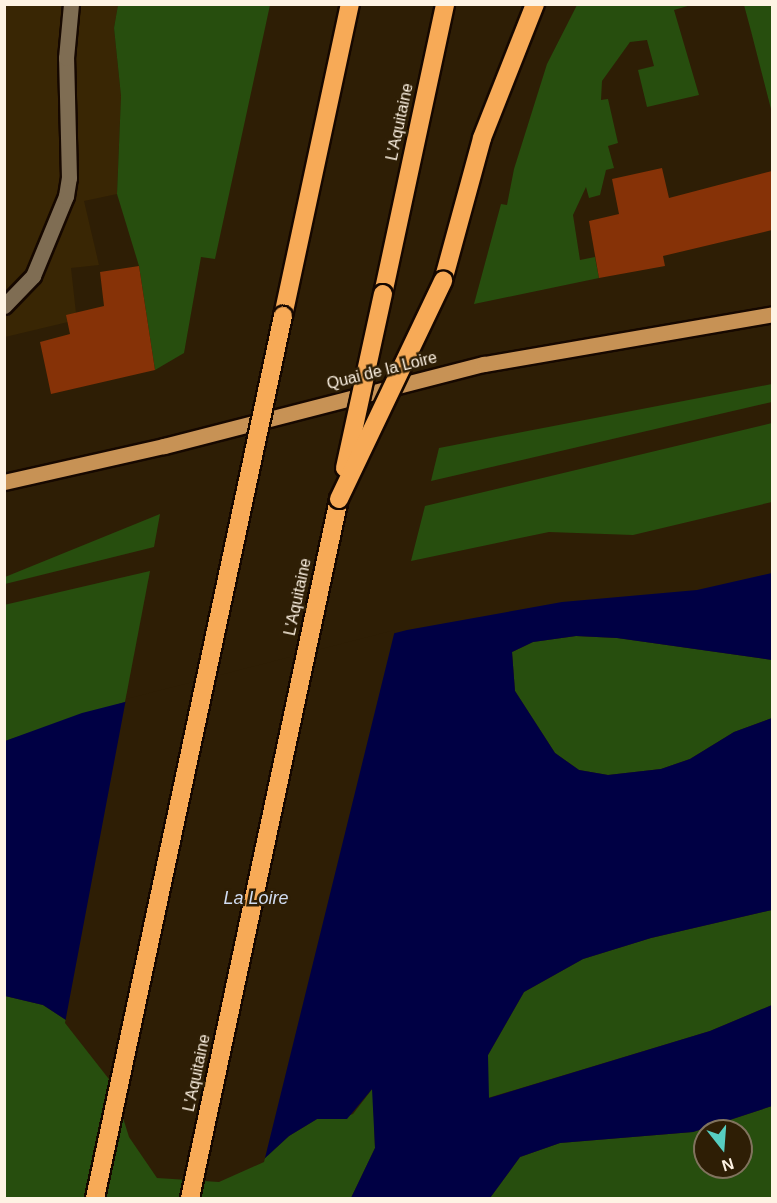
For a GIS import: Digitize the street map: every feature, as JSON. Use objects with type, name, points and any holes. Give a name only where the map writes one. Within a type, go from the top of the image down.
[{"type":"highway","points":[[334,79],[338,4]]},
{"type":"highway","points":[[95,1198],[350,4]]},
{"type":"highway","name":"L'Aquitaine","points":[[190,1198],[445,4]]},
{"type":"highway","points":[[339,499],[442,281],[482,138],[535,4]]},
{"type":"main road","name":"Quai de la Loire","points":[[4,482],[164,446],[484,364],[772,314]]},
{"type":"lane","points":[[4,306],[33,276],[66,196],[69,178],[66,58],[71,4]]},
{"type":"shaded area","points":[[4,5],[118,5],[114,28],[121,96],[117,194],[84,201],[99,265],[71,268],[76,313],[68,322],[5,337]]},
{"type":"green space","points":[[118,5],[270,5],[215,259],[201,257],[184,353],[155,370],[139,266],[117,194],[121,96],[114,28]]},
{"type":"green space","points":[[577,5],[691,5],[674,10],[699,95],[647,107],[638,70],[654,66],[647,40],[630,42],[602,81],[601,100],[608,99],[618,143],[608,146],[614,168],[606,170],[600,195],[589,198],[586,187],[573,215],[580,260],[595,257],[599,278],[474,304],[501,204],[507,205],[514,169],[547,64]]},
{"type":"green space","points":[[744,5],[772,5],[772,113],[751,31]]},
{"type":"green space","points":[[772,384],[772,402],[431,481],[439,448]]},
{"type":"green space","points":[[772,423],[772,502],[633,535],[549,532],[411,561],[425,506]]},
{"type":"green space","points":[[160,514],[154,547],[5,584],[5,577]]},
{"type":"green space","points":[[150,571],[125,702],[5,741],[4,605]]},
{"type":"green space","points":[[576,636],[617,638],[772,660],[772,718],[734,732],[690,759],[661,769],[608,775],[579,770],[555,753],[515,691],[512,652],[533,642]]},
{"type":"green space","points":[[772,910],[772,1005],[710,1031],[488,1098],[488,1055],[524,992],[583,959],[651,938]]},
{"type":"green space","points":[[5,996],[43,1005],[264,1159],[289,1136],[317,1119],[340,1119],[353,1114],[373,1088],[375,1148],[351,1198],[5,1198]]},
{"type":"green space","points":[[772,1106],[772,1198],[490,1198],[520,1157],[560,1143],[693,1132],[693,1179],[753,1179],[753,1119],[732,1119]]},
{"type":"water","name":"La Loire","points":[[772,573],[772,660],[617,638],[576,636],[533,642],[512,652],[515,691],[555,753],[579,770],[608,775],[661,769],[690,759],[734,732],[772,718],[772,910],[651,938],[583,959],[524,992],[488,1055],[489,1098],[710,1031],[772,1005],[772,1106],[732,1119],[693,1119],[693,1132],[560,1143],[520,1157],[490,1198],[351,1198],[375,1148],[372,1089],[347,1119],[317,1119],[289,1136],[264,1159],[115,1082],[66,1020],[43,1005],[5,996],[5,741],[82,713],[407,630],[562,602],[697,590]]},
{"type":"pier","points":[[395,630],[264,1162],[219,1182],[157,1178],[129,1137],[112,1083],[65,1023],[126,699]]},
{"type":"building","points":[[662,168],[669,198],[772,171],[772,230],[663,256],[665,266],[599,278],[589,221],[619,214],[612,179]]},
{"type":"building","points":[[139,266],[155,370],[51,394],[40,342],[70,334],[66,315],[104,306],[100,272]]}]
